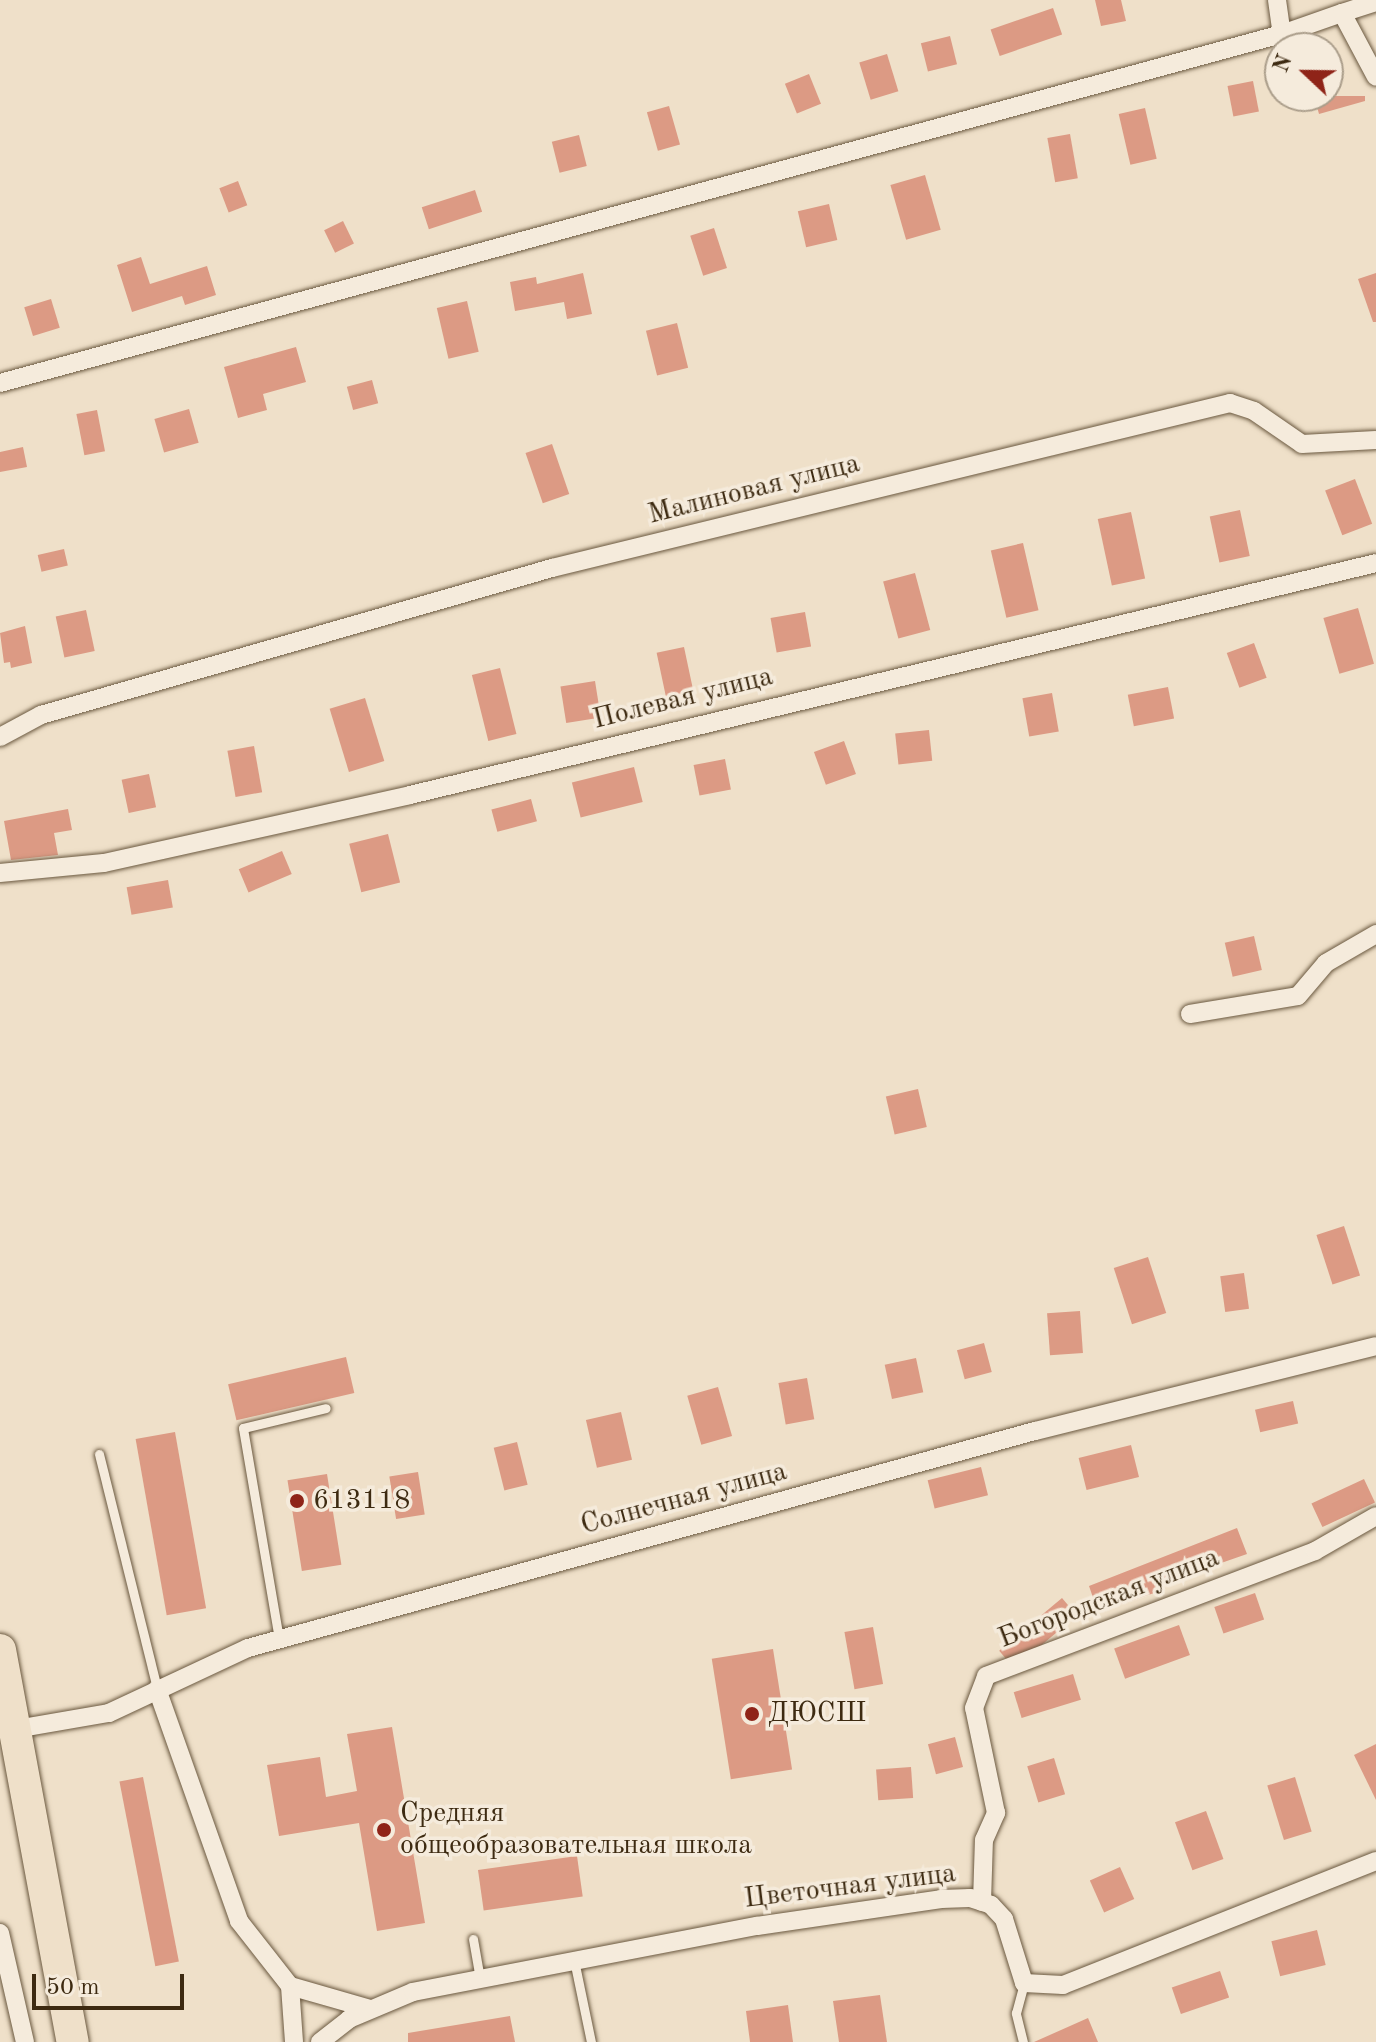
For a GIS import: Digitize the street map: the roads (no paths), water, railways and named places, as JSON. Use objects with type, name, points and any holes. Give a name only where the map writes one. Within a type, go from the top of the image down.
[{"type":"highway","points":[[0,1650],[73,2042]]},
{"type":"street","points":[[1277,0],[1282,32]]},
{"type":"street","points":[[1288,32],[1376,2]]},
{"type":"street","points":[[1342,13],[1376,77]]},
{"type":"street","points":[[0,383],[1264,39]]},
{"type":"street","name":"Малиновая улица","points":[[0,737],[41,715],[552,568],[1230,403],[1254,411],[1302,444],[1376,440]]},
{"type":"street","name":"Полевая улица","points":[[0,873],[104,863],[364,805],[1376,563]]},
{"type":"street","points":[[1190,1014],[1298,996],[1326,963],[1376,934]]},
{"type":"street","name":"Солнечная улица","points":[[16,1729],[109,1713],[248,1648],[279,1639],[1035,1431],[1376,1346]]},
{"type":"street","name":"Богородская улица","points":[[982,1902],[984,1840],[996,1813],[974,1708],[986,1676],[1315,1551],[1376,1516]]},
{"type":"street","points":[[157,1689],[239,1921],[290,1986],[294,2042]]},
{"type":"street","points":[[1024,1983],[1063,1985],[1376,1861]]},
{"type":"street","name":"Цветочная улица","points":[[320,2042],[349,2019],[413,1992],[853,1910],[941,1899],[970,1898],[991,1905],[1004,1919],[1024,1983]]},
{"type":"street","points":[[0,1933],[25,2042]]},
{"type":"street","points":[[290,1986],[370,2009]]},
{"type":"lane","points":[[279,1639],[243,1428],[326,1408]]},
{"type":"lane","points":[[99,1454],[157,1689]]},
{"type":"lane","points":[[473,1939],[480,1979]]},
{"type":"lane","points":[[574,1960],[591,2042]]},
{"type":"lane","points":[[1023,2042],[1016,2013],[1024,1983]]},
{"type":"place","name":"613118","points":[[297,1501]]},
{"type":"place","name":"ДЮСШ","points":[[752,1714]]},
{"type":"place","name":"Средняя общеобразовательная школа","points":[[384,1830]]}]
